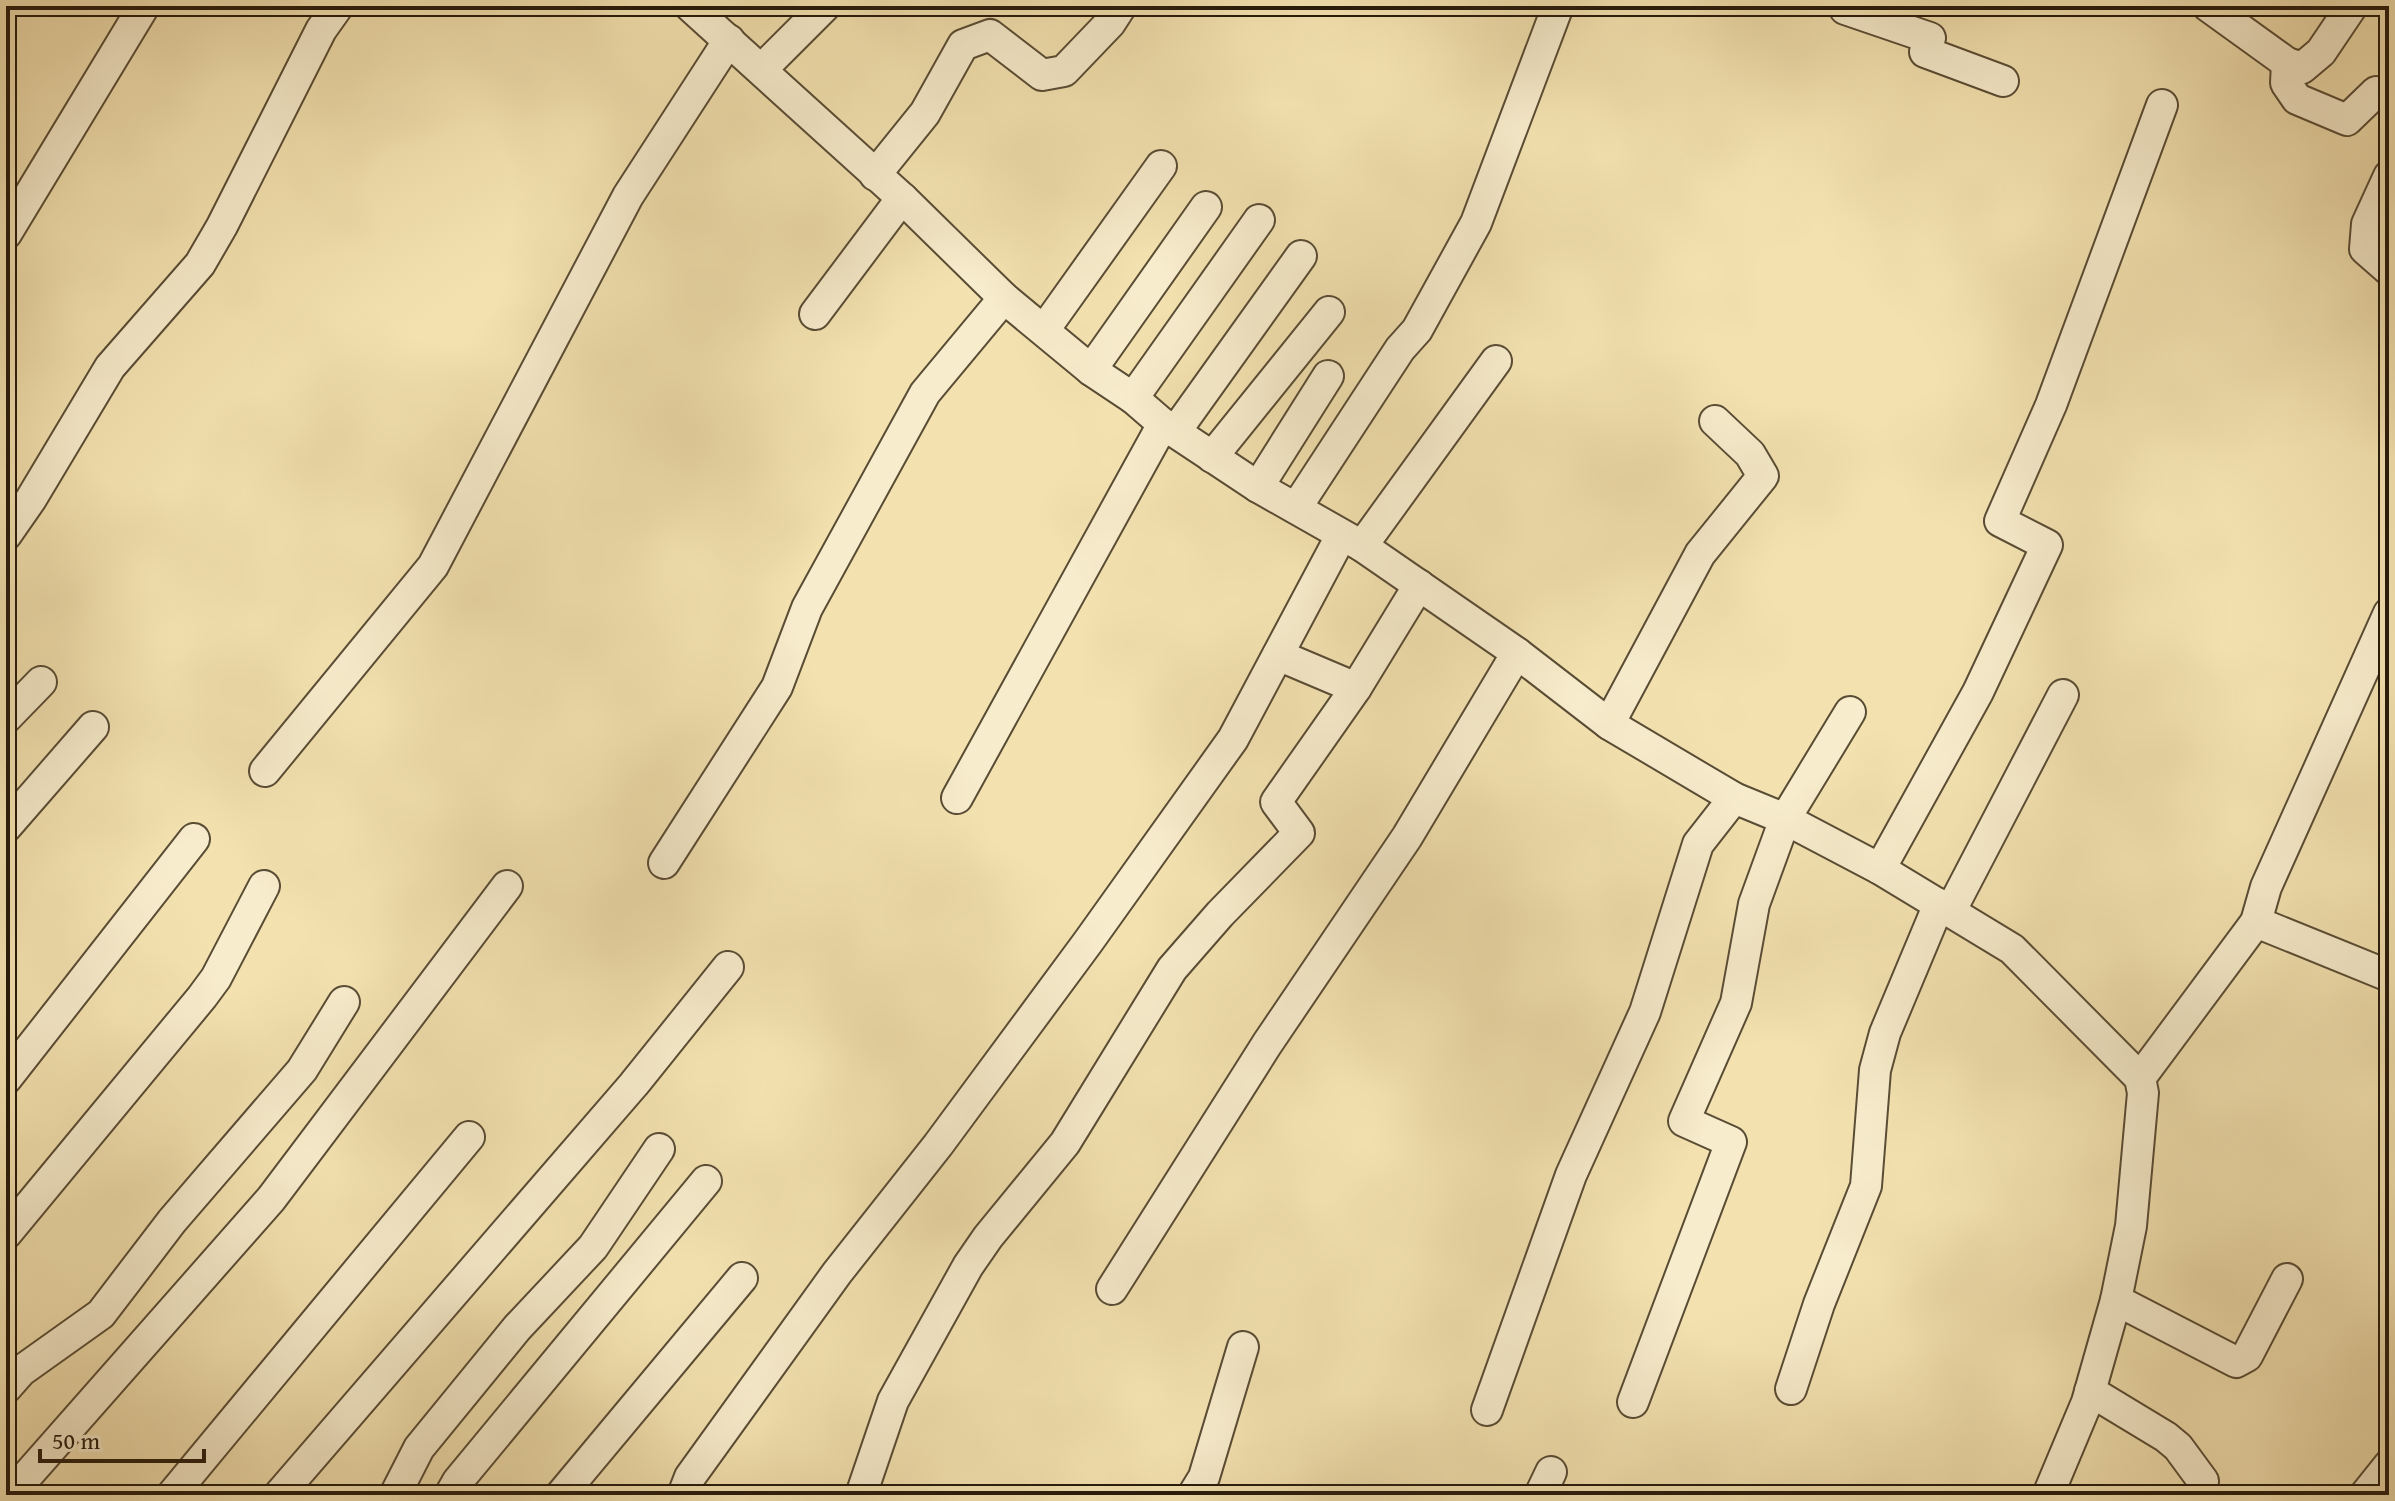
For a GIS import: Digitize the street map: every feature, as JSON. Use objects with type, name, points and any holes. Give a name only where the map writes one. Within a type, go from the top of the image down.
[{"type":"street","points":[[6,234],[144,6]]},
{"type":"street","points":[[6,535],[110,367],[200,264],[321,30],[338,6]]},
{"type":"street","points":[[690,6],[902,198],[1004,298],[1091,370],[1133,398],[1169,428],[1258,487],[1352,541],[1419,585],[1517,653],[1609,724],[1734,798],[1785,819],[1880,869],[2012,949],[2140,1078],[2143,1093],[2131,1226],[2116,1300],[2090,1391],[2048,1495]]},
{"type":"street","points":[[762,69],[825,6]]},
{"type":"street","points":[[875,175],[925,113],[963,45],[990,35],[1042,75],[1064,71],[1110,23],[1121,6]]},
{"type":"street","points":[[1296,508],[1400,349],[1417,330],[1476,223],[1558,6]]},
{"type":"street","points":[[1846,6],[1845,9],[1930,38],[1925,52],[2003,81]]},
{"type":"street","points":[[2208,6],[2287,63],[2302,68],[2321,52],[2352,6]]},
{"type":"street","points":[[265,771],[433,566],[628,196],[729,40]]},
{"type":"street","points":[[2287,63],[2286,83],[2297,99],[2347,120],[2376,92],[2389,98]]},
{"type":"street","points":[[1880,869],[1978,692],[2047,545],[2000,521],[2051,405],[2162,105]]},
{"type":"street","points":[[1044,330],[1161,166]]},
{"type":"street","points":[[2389,176],[2367,224],[2365,249],[2389,270]]},
{"type":"street","points":[[815,314],[902,198]]},
{"type":"street","points":[[1091,370],[1206,207]]},
{"type":"street","points":[[1133,398],[1259,220]]},
{"type":"street","points":[[957,798],[1169,428],[1301,256]]},
{"type":"street","points":[[664,863],[772,696],[807,608],[925,393],[1004,298]]},
{"type":"street","points":[[1212,457],[1329,312]]},
{"type":"street","points":[[683,1495],[690,1477],[837,1273],[948,1133],[1233,739],[1278,655],[1352,541],[1496,361]]},
{"type":"street","points":[[1258,487],[1328,376]]},
{"type":"street","points":[[1609,724],[1700,554],[1763,476],[1750,454],[1715,421]]},
{"type":"street","points":[[861,1495],[893,1401],[968,1266],[1065,1143],[1172,969],[1220,914],[1299,833],[1276,802],[1356,688],[1419,585]]},
{"type":"street","points":[[2140,1078],[2256,922],[2266,887],[2389,613]]},
{"type":"street","points":[[1112,1289],[1267,1044],[1407,837],[1517,653]]},
{"type":"street","points":[[1278,655],[1356,688]]},
{"type":"street","points":[[6,718],[41,682]]},
{"type":"street","points":[[1791,1389],[1819,1304],[1866,1186],[1875,1070],[1885,1033],[1945,907],[2063,695]]},
{"type":"street","points":[[1633,1402],[1731,1142],[1684,1121],[1736,1003],[1754,904],[1785,819],[1850,712]]},
{"type":"street","points":[[6,827],[93,727]]},
{"type":"street","points":[[1487,1410],[1571,1175],[1645,1012],[1698,844],[1734,798]]},
{"type":"street","points":[[6,1079],[194,839]]},
{"type":"street","points":[[6,1234],[202,997],[229,956],[264,886]]},
{"type":"street","points":[[10,1495],[271,1199],[507,886]]},
{"type":"street","points":[[2256,922],[2389,976]]},
{"type":"street","points":[[279,1495],[634,1084],[728,967]]},
{"type":"street","points":[[6,1388],[21,1371],[101,1314],[172,1221],[302,1070],[344,1002]]},
{"type":"street","points":[[172,1495],[469,1137]]},
{"type":"street","points":[[395,1495],[419,1448],[517,1328],[593,1247],[659,1149]]},
{"type":"street","points":[[450,1495],[458,1481],[706,1181]]},
{"type":"street","points":[[561,1495],[742,1278]]},
{"type":"street","points":[[2116,1300],[2236,1362],[2247,1356],[2287,1279]]},
{"type":"street","points":[[1193,1495],[1204,1477],[1243,1347]]},
{"type":"street","points":[[2090,1391],[2166,1437],[2178,1447],[2203,1481]]},
{"type":"street","points":[[2365,1495],[2389,1465]]}]
